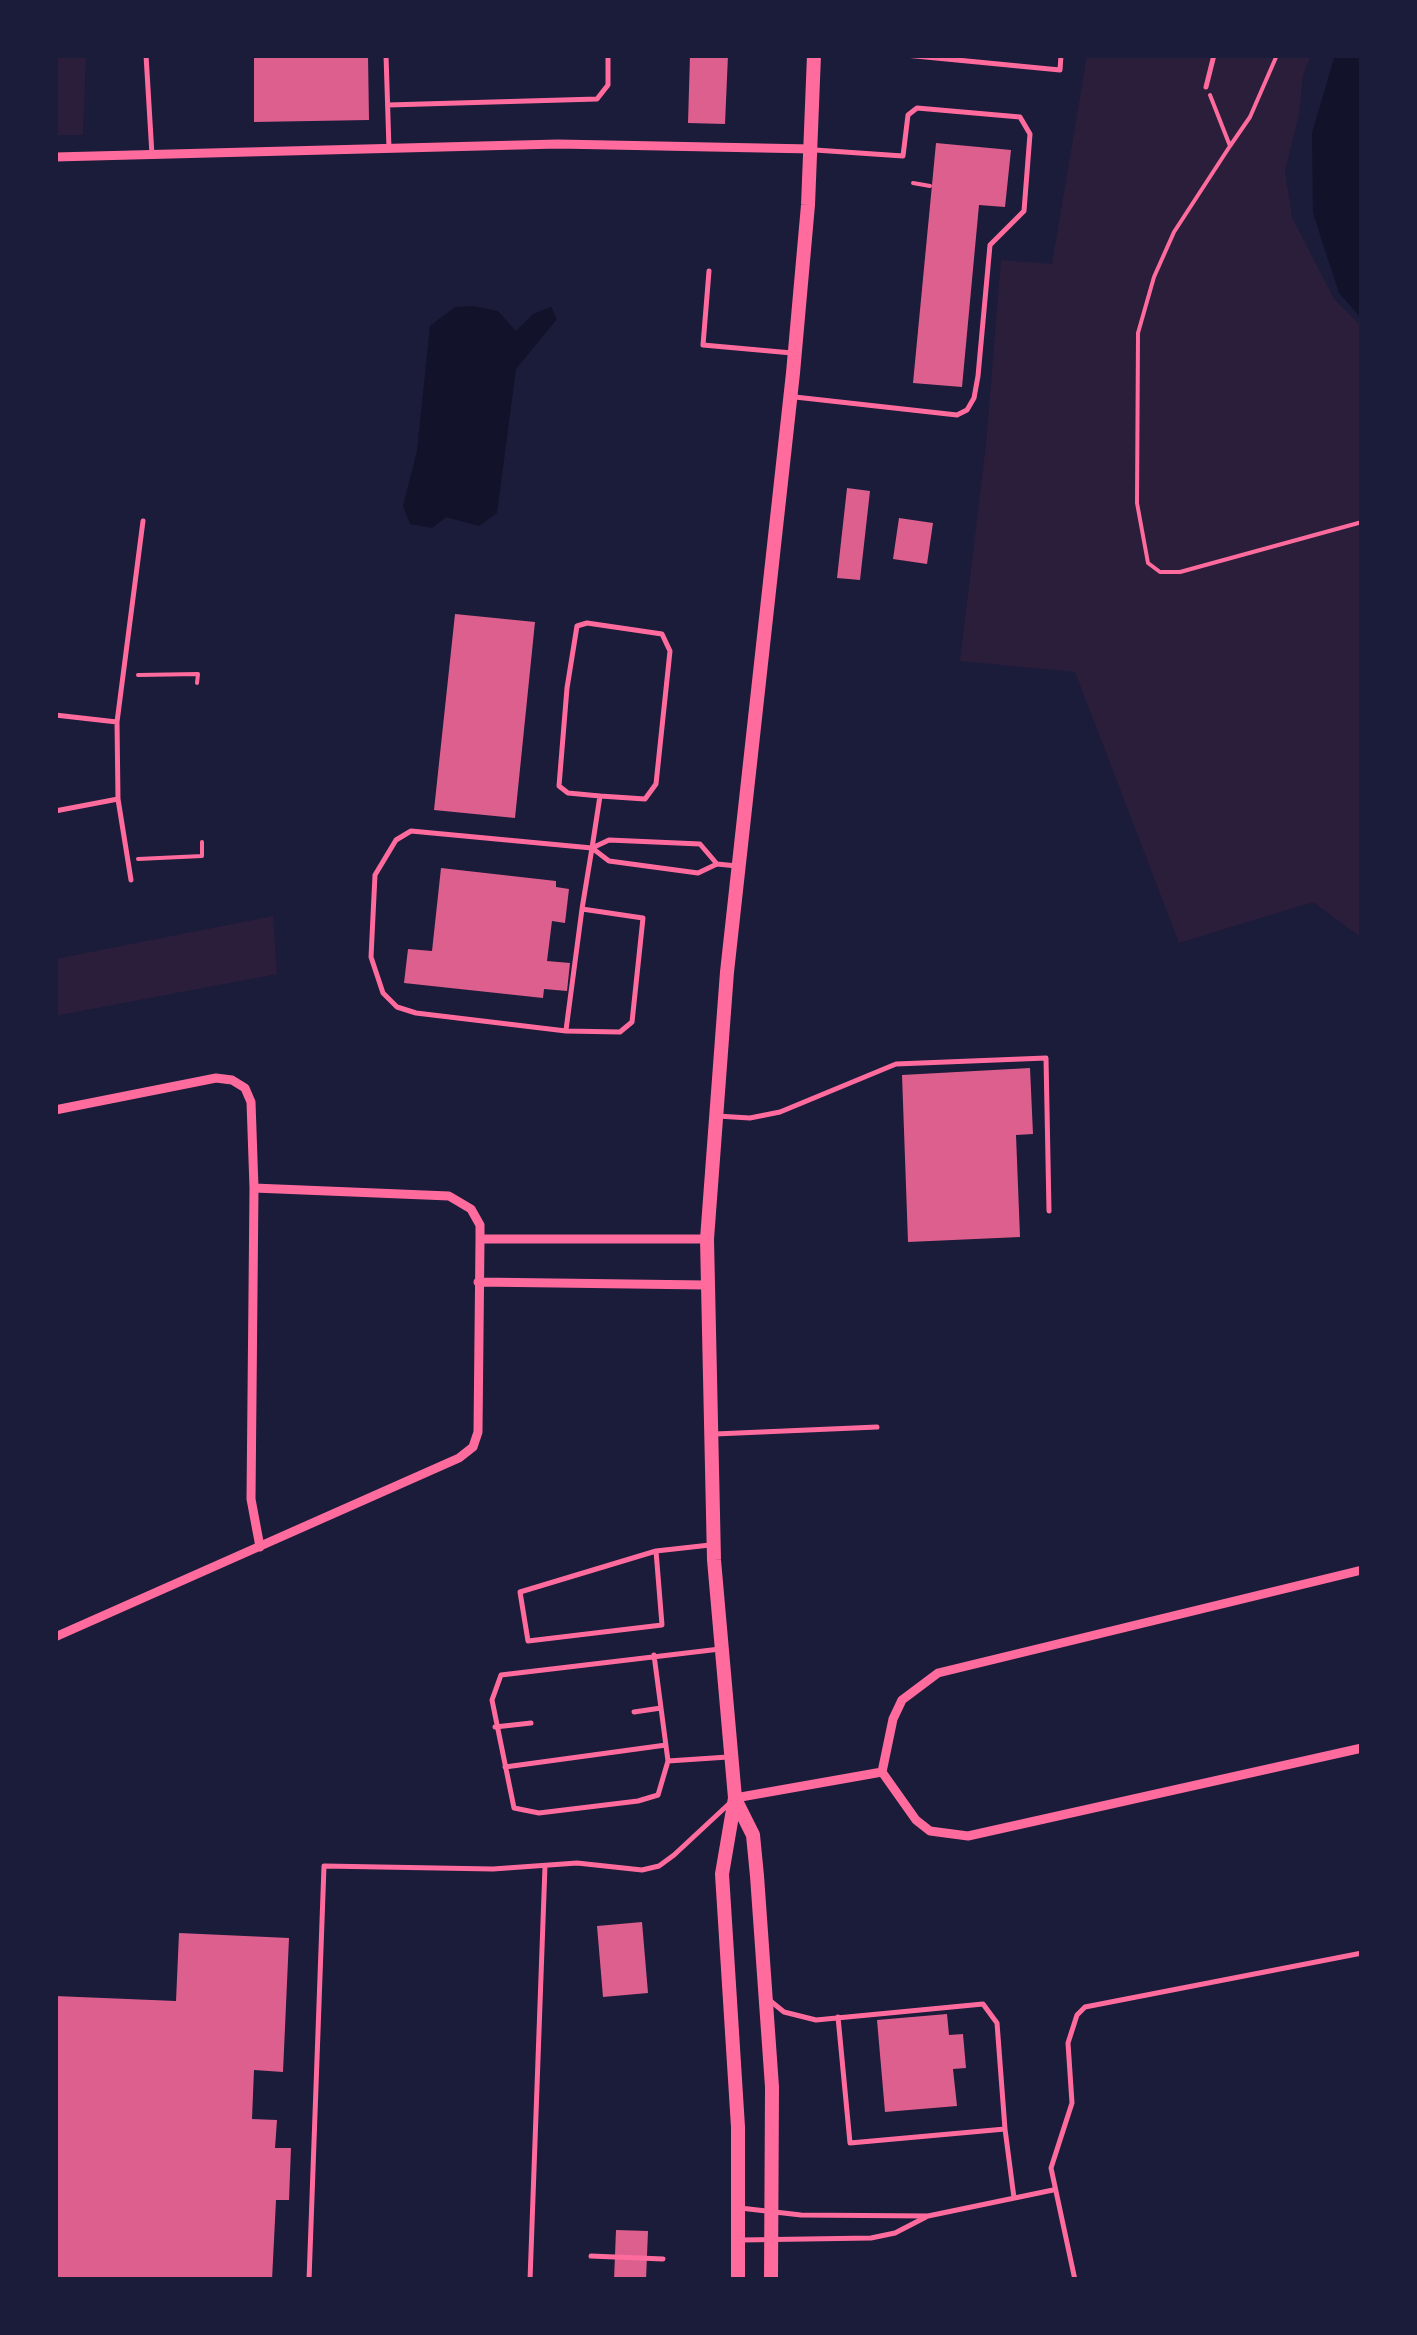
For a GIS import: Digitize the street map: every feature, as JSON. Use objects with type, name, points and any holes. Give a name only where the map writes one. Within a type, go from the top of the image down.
[{"type":"main road","points":[[738,2280],[738,2109],[722,1874],[735,1798],[713,1544],[707,1239],[713,1116],[795,353],[812,149],[814,55]]},
{"type":"main road","points":[[735,1798],[754,1835],[766,1997],[774,2212],[771,2280]]},
{"type":"street","points":[[55,156],[558,144],[812,149]]},
{"type":"street","points":[[55,1110],[216,1078],[232,1080],[245,1088],[251,1102],[254,1188],[251,1499],[260,1547]]},
{"type":"street","points":[[55,1636],[460,1458],[473,1447],[478,1432],[480,1225],[470,1209],[450,1196],[254,1188]]},
{"type":"street","points":[[480,1239],[707,1239]]},
{"type":"street","points":[[478,1282],[706,1285]]},
{"type":"street","points":[[1362,1570],[938,1674],[917,1684],[902,1700],[892,1718],[882,1772],[916,1820],[930,1831],[968,1836],[1362,1748]]},
{"type":"street","points":[[735,1798],[882,1772]]},
{"type":"lane","points":[[146,55],[152,155]]},
{"type":"lane","points":[[386,55],[388,149]]},
{"type":"lane","points":[[388,106],[598,99],[608,85],[608,55]]},
{"type":"lane","points":[[905,55],[1060,70],[1061,55]]},
{"type":"lane","points":[[1206,87],[1214,55]]},
{"type":"lane","points":[[791,396],[956,415],[966,410],[974,398],[978,376],[990,246],[994,236],[1020,220],[1024,210],[1030,134],[1020,117],[916,108],[908,115],[902,156],[812,149]]},
{"type":"lane","points":[[709,270],[703,346],[795,353]]},
{"type":"lane","points":[[132,880],[118,800],[116,722],[143,521]]},
{"type":"lane","points":[[587,623],[662,634],[670,651],[656,784],[645,799],[600,796],[568,793],[559,786],[573,634],[587,623]]},
{"type":"lane","points":[[55,715],[116,722]]},
{"type":"lane","points":[[566,1031],[600,796]]},
{"type":"lane","points":[[55,812],[118,800]]},
{"type":"lane","points":[[582,909],[642,918],[632,1022],[620,1032],[609,1035],[566,1031],[416,1013],[397,1006],[375,978],[371,958],[375,875],[396,840],[411,831],[592,848],[609,840],[700,844],[717,864]]},
{"type":"lane","points":[[592,848],[609,861],[698,872],[717,864],[738,866]]},
{"type":"lane","points":[[713,1116],[750,1118],[780,1112],[896,1064],[1046,1058],[1049,1211]]},
{"type":"lane","points":[[710,1434],[877,1427]]},
{"type":"lane","points":[[656,1551],[662,1625],[528,1641],[520,1592],[656,1551],[713,1544]]},
{"type":"lane","points":[[654,1656],[668,1761],[658,1795],[539,1813],[514,1808],[492,1700],[501,1675],[654,1656],[722,1649]]},
{"type":"lane","points":[[634,1712],[662,1708]]},
{"type":"lane","points":[[495,1727],[531,1723]]},
{"type":"lane","points":[[504,1767],[666,1745]]},
{"type":"lane","points":[[668,1761],[731,1757]]},
{"type":"lane","points":[[309,2280],[324,1866],[577,1863],[642,1870],[659,1866],[735,1798]]},
{"type":"lane","points":[[530,2280],[545,1866]]},
{"type":"lane","points":[[1074,2280],[1054,2190],[1054,2149],[1072,2103],[1071,2027],[1085,2008],[1362,1953]]},
{"type":"lane","points":[[766,1997],[784,2012],[802,2018],[838,2018],[974,2003],[990,2008],[997,2024],[1014,2198]]},
{"type":"lane","points":[[838,2018],[850,2143],[1005,2128]]},
{"type":"lane","points":[[738,2208],[928,2216],[1054,2190]]},
{"type":"lane","points":[[738,2240],[871,2238],[895,2233],[928,2216]]},
{"type":"lane","points":[[591,2256],[663,2259]]},
{"type":"path","points":[[1277,55],[1250,117],[1174,232],[1141,315],[1135,436],[1137,503],[1148,563],[1160,572],[1180,572],[1362,522]]},
{"type":"path","points":[[1206,87],[1230,146]]},
{"type":"path","points":[[912,183],[930,186]]},
{"type":"path","points":[[123,675],[198,674],[198,682]]},
{"type":"path","points":[[128,860],[202,856],[202,842]]},
{"type":"shaded area","points":[[55,55],[86,55],[83,135],[55,135]]},
{"type":"shaded area","points":[[1087,55],[1311,55],[1303,75],[1299,115],[1285,170],[1292,217],[1334,299],[1362,327],[1362,938],[1313,902],[1179,943],[1075,672],[960,661],[986,444],[1001,260],[1052,264]]},
{"type":"shaded area","points":[[1335,55],[1362,55],[1362,319],[1339,293],[1313,213],[1312,133]]},
{"type":"shaded area","points":[[455,307],[498,311],[516,331],[533,314],[551,307],[557,319],[516,369],[497,513],[479,526],[446,517],[432,528],[410,524],[403,506],[417,451],[430,326]]},
{"type":"shaded area","points":[[273,916],[277,974],[55,1016],[55,959]]},
{"type":"building","points":[[254,55],[368,55],[369,120],[254,122]]},
{"type":"building","points":[[690,55],[728,55],[725,124],[688,123]]},
{"type":"building","points":[[936,143],[1011,150],[1005,207],[979,205],[962,387],[913,383]]},
{"type":"building","points":[[847,488],[870,491],[860,580],[837,578]]},
{"type":"building","points":[[899,518],[933,523],[927,564],[893,559]]},
{"type":"building","points":[[455,614],[535,622],[515,818],[434,810]]},
{"type":"building","points":[[441,868],[556,881],[556,887],[569,889],[565,923],[552,921],[547,961],[570,963],[567,991],[544,989],[543,998],[404,983],[408,949],[432,951]]},
{"type":"building","points":[[1030,1068],[1033,1134],[1016,1135],[1020,1237],[908,1242],[902,1075]]},
{"type":"building","points":[[642,1922],[648,1993],[603,1997],[597,1926]]},
{"type":"building","points":[[179,1933],[289,1938],[283,2072],[254,2070],[252,2119],[277,2120],[275,2148],[291,2148],[289,2200],[276,2200],[272,2280],[55,2280],[55,1996],[176,2001]]},
{"type":"building","points":[[947,2014],[949,2035],[963,2034],[966,2068],[953,2069],[957,2106],[885,2112],[877,2020]]},
{"type":"building","points":[[616,2230],[648,2231],[646,2280],[614,2280]]}]
